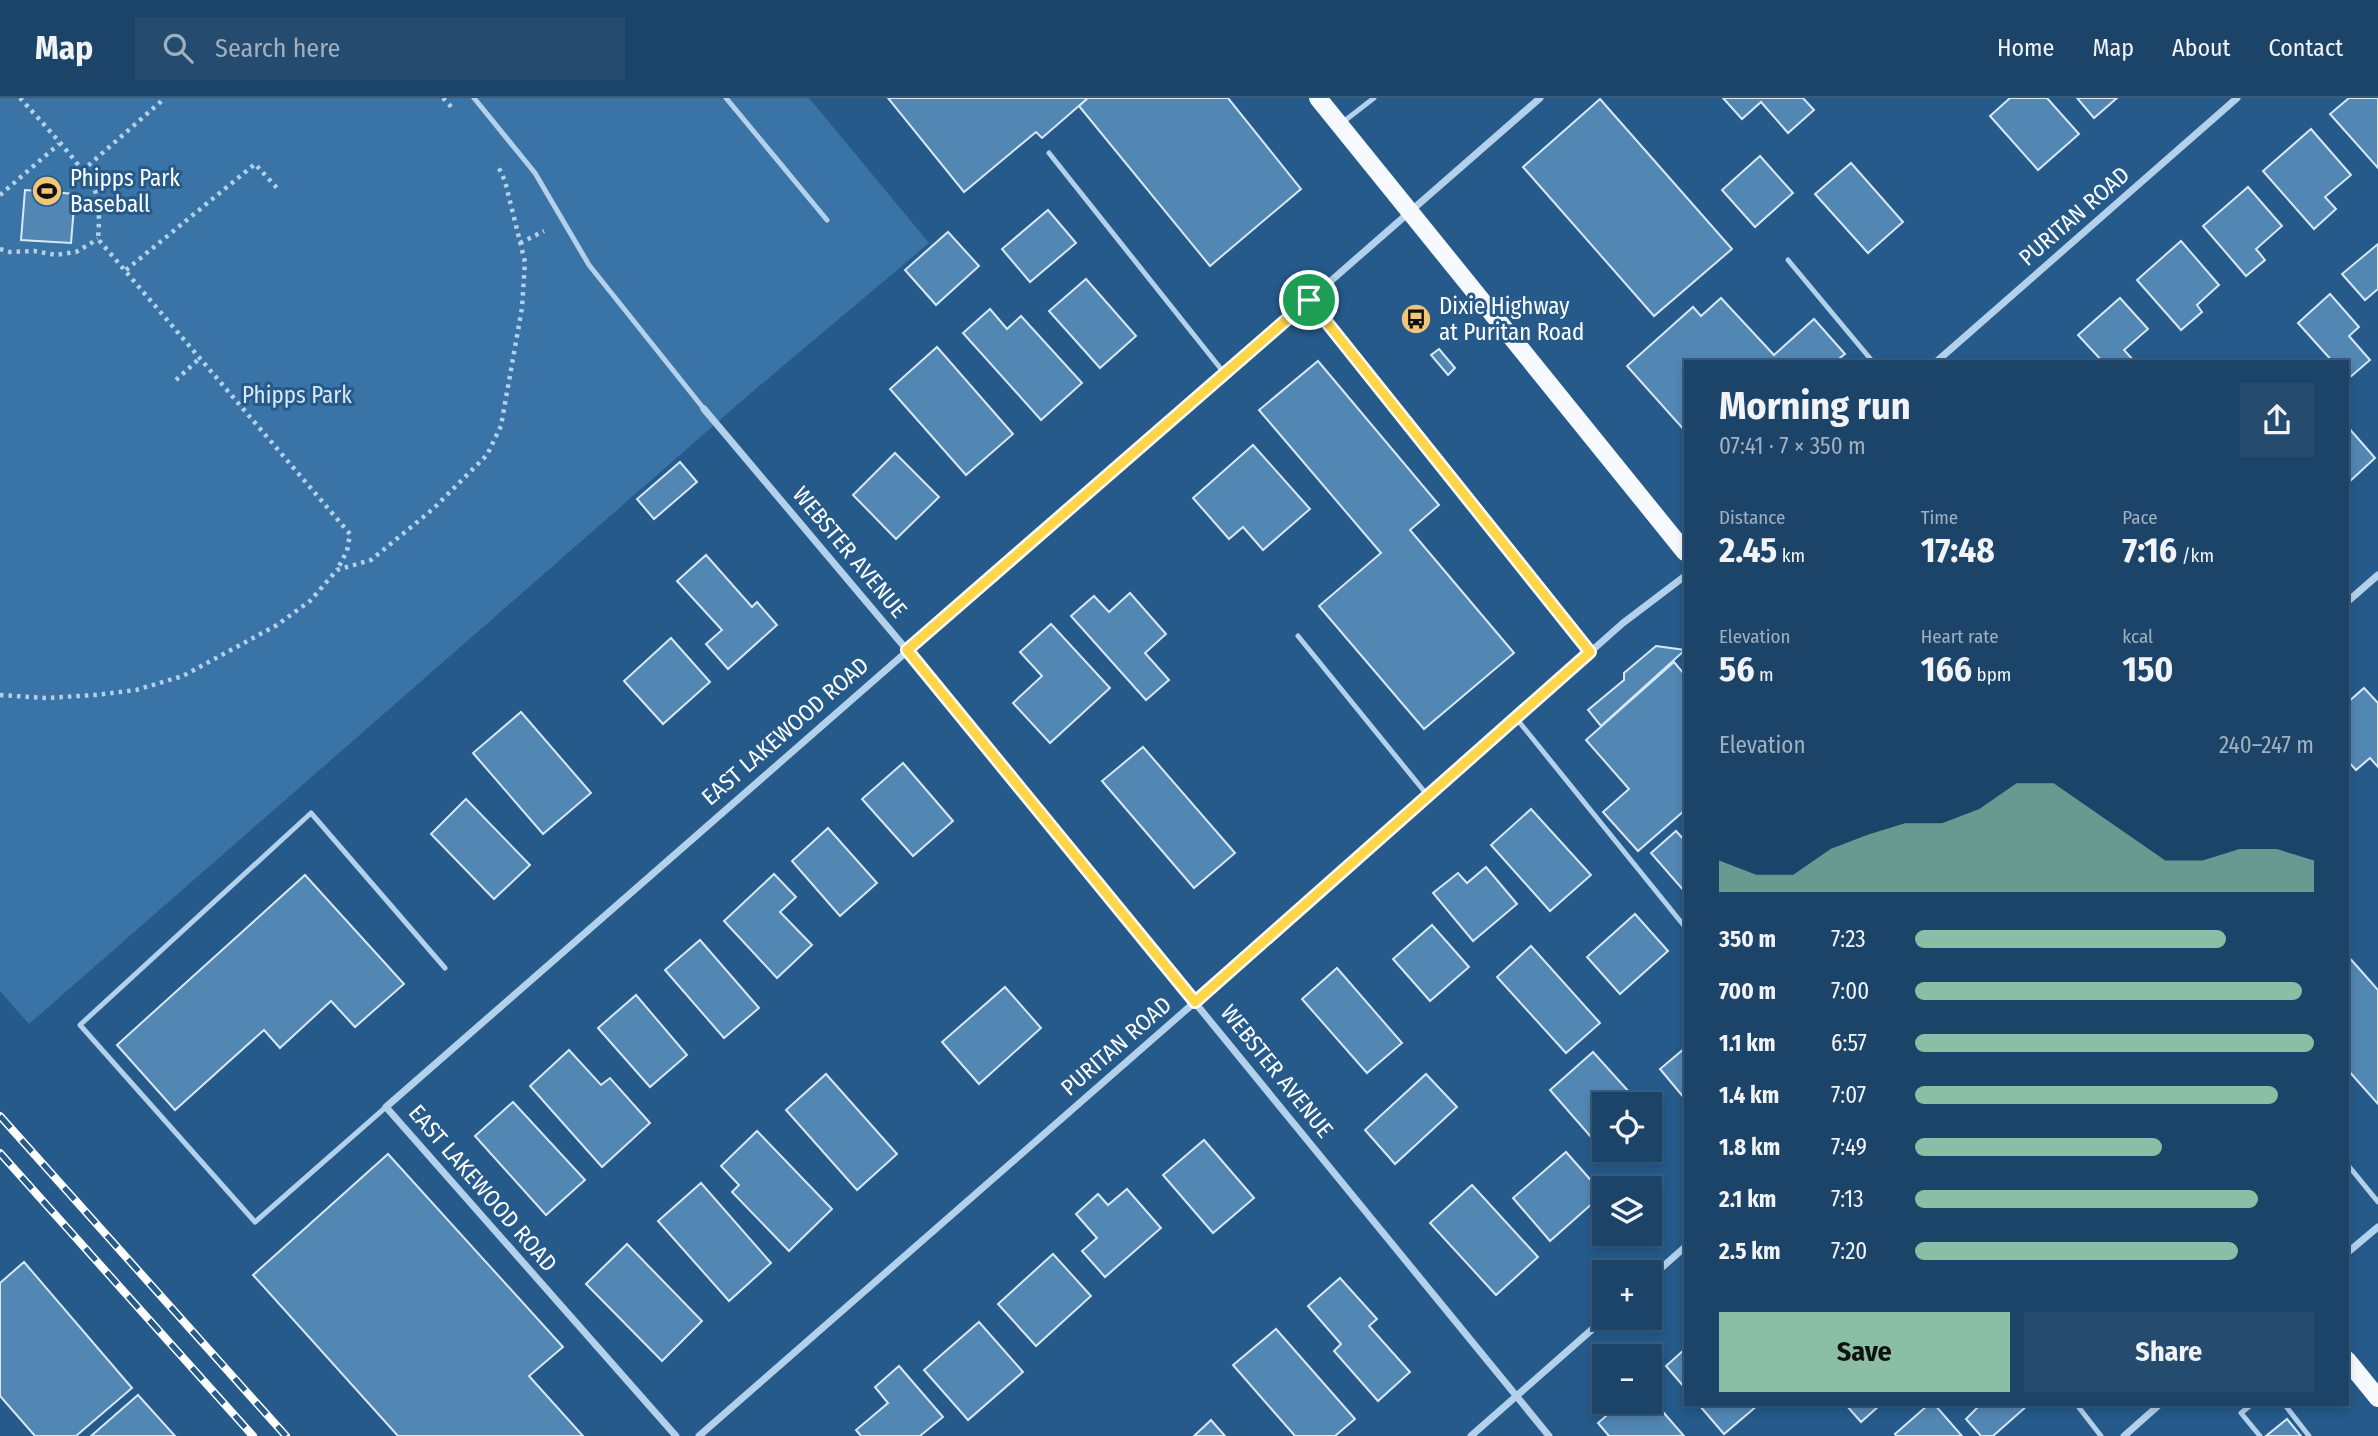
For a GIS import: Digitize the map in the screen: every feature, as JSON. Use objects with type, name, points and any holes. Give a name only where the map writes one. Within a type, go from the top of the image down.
[{"type":"main road","points":[[1318,98],[1684,551]]},
{"type":"main road","points":[[2349,1362],[2378,1398]]},
{"type":"street","name":"EAST LAKEWOOD ROAD","points":[[676,1436],[386,1107],[1540,98]]},
{"type":"street","name":"PURITAN ROAD","points":[[1938,360],[2237,98]]},
{"type":"street","name":"WEBSTER AVENUE","points":[[704,410],[907,650],[1549,1436]]},
{"type":"street","points":[[2349,600],[2378,575]]},
{"type":"street","name":"PURITAN ROAD","points":[[699,1436],[1623,623],[1684,577]]},
{"type":"street","points":[[2349,1251],[2378,1227]]},
{"type":"street","points":[[1662,1267],[1684,1248]]},
{"type":"street","points":[[1471,1436],[1592,1330]]},
{"type":"street","points":[[2124,1436],[2158,1406]]},
{"type":"lane","points":[[474,98],[535,173],[589,265],[704,410]]},
{"type":"lane","points":[[726,98],[827,220]]},
{"type":"lane","points":[[1340,125],[1374,98]]},
{"type":"lane","points":[[1049,153],[1224,374]]},
{"type":"lane","points":[[1788,260],[1871,360]]},
{"type":"lane","points":[[1309,300],[1590,652]]},
{"type":"lane","points":[[1298,636],[1428,796]]},
{"type":"lane","points":[[1516,718],[1684,926]]},
{"type":"lane","points":[[386,1107],[255,1222],[80,1025],[311,813],[444,968]]},
{"type":"lane","points":[[2349,1166],[2378,1202]]},
{"type":"lane","points":[[2078,1406],[2101,1436]]},
{"type":"lane","points":[[2236,1406],[2260,1436]]},
{"type":"lane","points":[[2241,1413],[2250,1406]]},
{"type":"lane","points":[[2286,1406],[2309,1436]]},
{"type":"path","points":[[0,695],[45,698],[95,695],[136,690],[183,676],[276,625],[310,601],[337,570],[350,534],[98,239],[96,191],[20,98]]},
{"type":"path","points":[[82,171],[166,98]]},
{"type":"path","points":[[443,98],[459,116]]},
{"type":"path","points":[[0,195],[59,144]]},
{"type":"path","points":[[337,570],[371,560],[433,509],[487,455],[501,426],[522,308],[525,262],[505,181],[496,162]]},
{"type":"path","points":[[126,271],[255,164],[278,188]]},
{"type":"path","points":[[520,243],[549,229]]},
{"type":"path","points":[[0,249],[56,255],[76,252],[98,239]]},
{"type":"path","points":[[176,380],[200,358]]},
{"type":"green space","name":"Phipps Park","points":[[0,98],[809,98],[929,243],[745,398],[29,1024],[0,991]]},
{"type":"building","points":[[888,98],[1088,98],[1042,138],[1036,132],[964,192]]},
{"type":"building","points":[[1088,98],[1228,98],[1301,189],[1210,266],[1079,106]]},
{"type":"building","points":[[1723,98],[1803,98],[1814,110],[1788,133],[1761,102],[1742,119]]},
{"type":"building","points":[[2010,98],[2047,98],[2079,134],[2038,170],[1990,116]]},
{"type":"building","points":[[2077,98],[2117,98],[2094,118]]},
{"type":"building","points":[[2349,98],[2378,98],[2378,168],[2330,114]]},
{"type":"building","points":[[1600,99],[1732,249],[1654,316],[1523,167]]},
{"type":"building","points":[[2311,129],[2351,175],[2325,197],[2336,209],[2314,229],[2263,171]]},
{"type":"building","points":[[1760,156],[1793,193],[1755,227],[1722,190]]},
{"type":"building","points":[[1851,163],[1903,222],[1868,253],[1815,194]]},
{"type":"building","points":[[2248,187],[2282,226],[2256,249],[2265,260],[2246,276],[2203,226]]},
{"type":"building","points":[[25,190],[75,194],[71,243],[21,240]]},
{"type":"building","points":[[1048,210],[1076,243],[1030,282],[1002,249]]},
{"type":"building","points":[[948,232],[979,266],[936,305],[905,270]]},
{"type":"building","points":[[2181,241],[2219,285],[2197,305],[2202,312],[2181,330],[2137,280]]},
{"type":"building","points":[[2378,244],[2378,289],[2365,300],[2342,274]]},
{"type":"building","points":[[1086,279],[1136,336],[1100,368],[1049,311]]},
{"type":"building","points":[[2330,294],[2359,327],[2349,336],[2370,360],[2349,378],[2349,360],[2331,360],[2298,323]]},
{"type":"building","points":[[1721,298],[1774,355],[1814,319],[1845,354],[1838,360],[1684,360],[1684,430],[1627,366],[1693,307],[1701,316]]},
{"type":"building","points":[[2120,298],[2148,329],[2124,350],[2133,360],[2101,360],[2078,335]]},
{"type":"building","points":[[990,309],[1007,329],[1021,316],[1082,383],[1041,420],[963,333]]},
{"type":"building","points":[[937,347],[1013,434],[966,475],[890,389]]},
{"type":"building","points":[[1439,349],[1455,368],[1448,375],[1431,355]]},
{"type":"building","points":[[1318,361],[1439,505],[1410,530],[1514,653],[1424,729],[1319,606],[1381,553],[1259,410]]},
{"type":"building","points":[[2349,428],[2375,458],[2349,482]]},
{"type":"building","points":[[1253,445],[1310,509],[1263,550],[1243,527],[1229,539],[1193,498]]},
{"type":"building","points":[[895,453],[939,497],[896,539],[853,495]]},
{"type":"building","points":[[680,462],[697,482],[654,519],[637,499]]},
{"type":"building","points":[[706,555],[752,607],[757,602],[777,625],[728,669],[706,644],[722,630],[677,581]]},
{"type":"building","points":[[1130,593],[1166,634],[1145,653],[1169,680],[1146,700],[1071,616],[1094,596],[1109,612]]},
{"type":"building","points":[[1051,624],[1110,688],[1050,743],[1013,703],[1042,676],[1020,652]]},
{"type":"building","points":[[671,638],[710,682],[663,724],[624,681]]},
{"type":"building","points":[[1656,646],[1684,650],[1601,726],[1588,710],[1624,680],[1624,673]]},
{"type":"building","points":[[1674,662],[1684,674],[1684,811],[1638,851],[1603,812],[1629,789],[1586,740]]},
{"type":"building","points":[[2364,688],[2378,703],[2378,767],[2370,758],[2356,770],[2349,762],[2349,701]]},
{"type":"building","points":[[521,712],[591,793],[543,834],[473,753]]},
{"type":"building","points":[[1143,747],[1235,853],[1194,888],[1102,781]]},
{"type":"building","points":[[903,763],[953,821],[913,856],[862,799]]},
{"type":"building","points":[[466,799],[530,865],[494,899],[431,834]]},
{"type":"building","points":[[1531,809],[1591,875],[1550,911],[1491,845]]},
{"type":"building","points":[[828,828],[877,883],[840,916],[792,861]]},
{"type":"building","points":[[1676,831],[1684,840],[1684,891],[1651,853]]},
{"type":"building","points":[[1486,867],[1517,904],[1473,941],[1433,893],[1458,873],[1467,883]]},
{"type":"building","points":[[774,874],[796,897],[780,912],[812,945],[777,978],[724,921]]},
{"type":"building","points":[[305,875],[404,984],[355,1027],[331,1001],[280,1048],[264,1030],[175,1110],[117,1045]]},
{"type":"building","points":[[1635,914],[1668,951],[1620,994],[1587,957]]},
{"type":"building","points":[[1432,925],[1469,967],[1430,1001],[1393,959]]},
{"type":"building","points":[[700,940],[759,1008],[724,1038],[665,970]]},
{"type":"building","points":[[1531,946],[1600,1023],[1566,1053],[1497,977]]},
{"type":"building","points":[[2349,957],[2378,990],[2378,1104],[2349,1071]]},
{"type":"building","points":[[1337,968],[1402,1043],[1367,1073],[1302,999]]},
{"type":"building","points":[[1005,987],[1041,1028],[979,1084],[942,1042]]},
{"type":"building","points":[[636,995],[687,1055],[650,1087],[598,1028]]},
{"type":"building","points":[[1684,1049],[1684,1098],[1660,1069]]},
{"type":"building","points":[[569,1050],[601,1085],[610,1078],[650,1123],[602,1167],[530,1086]]},
{"type":"building","points":[[1593,1052],[1629,1092],[1592,1092],[1592,1138],[1550,1090]]},
{"type":"building","points":[[826,1074],[897,1154],[857,1190],[786,1110]]},
{"type":"building","points":[[1426,1074],[1457,1107],[1395,1164],[1365,1130]]},
{"type":"building","points":[[513,1102],[585,1180],[546,1215],[475,1136]]},
{"type":"building","points":[[757,1131],[832,1209],[789,1251],[732,1192],[739,1185],[721,1166]]},
{"type":"building","points":[[1204,1140],[1254,1198],[1213,1233],[1163,1175]]},
{"type":"building","points":[[1566,1152],[1592,1182],[1592,1204],[1550,1241],[1513,1198]]},
{"type":"building","points":[[388,1154],[563,1347],[529,1376],[583,1436],[398,1436],[253,1275]]},
{"type":"building","points":[[701,1183],[771,1263],[729,1301],[658,1221]]},
{"type":"building","points":[[1472,1185],[1538,1257],[1496,1295],[1430,1223]]},
{"type":"building","points":[[1127,1189],[1161,1228],[1105,1277],[1082,1251],[1097,1238],[1076,1214],[1098,1194],[1108,1205]]},
{"type":"building","points":[[627,1244],[702,1321],[662,1361],[586,1284]]},
{"type":"building","points":[[1053,1254],[1091,1296],[1036,1346],[998,1304]]},
{"type":"building","points":[[24,1262],[132,1388],[76,1436],[35,1436],[0,1396],[0,1283]]},
{"type":"building","points":[[1340,1278],[1377,1319],[1369,1326],[1410,1372],[1378,1401],[1334,1351],[1341,1344],[1308,1306]]},
{"type":"building","points":[[979,1322],[1023,1372],[968,1420],[924,1370]]},
{"type":"building","points":[[1276,1329],[1355,1419],[1335,1436],[1295,1436],[1233,1365]]},
{"type":"building","points":[[1684,1350],[1684,1387],[1666,1366]]},
{"type":"building","points":[[899,1366],[943,1417],[920,1436],[861,1436],[856,1430],[888,1403],[875,1387]]},
{"type":"building","points":[[138,1395],[175,1436],[91,1436]]},
{"type":"building","points":[[1700,1406],[1757,1406],[1724,1434]]},
{"type":"building","points":[[1847,1406],[1879,1406],[1861,1422]]},
{"type":"building","points":[[1927,1406],[1936,1406],[1962,1436],[1896,1436],[1895,1434]]},
{"type":"building","points":[[2027,1406],[1993,1436],[1981,1436],[1966,1419],[1978,1407]]},
{"type":"building","points":[[1662,1411],[1684,1436],[1609,1436],[1598,1423],[1608,1414],[1662,1414]]},
{"type":"building","points":[[2287,1419],[2301,1436],[2266,1436]]},
{"type":"building","points":[[1211,1420],[1225,1436],[1194,1436]]},
{"type":"railway","points":[[0,1116],[286,1436]]},
{"type":"railway","points":[[0,1153],[253,1436]]},
{"type":"place","name":"Phipps Park Baseball","points":[[47,191]]},
{"type":"place","name":"Dixie Highway at Puritan Road","points":[[1416,319]]},
{"type":"route","points":[[1309,300],[1590,652],[1195,1002],[907,650],[1309,300]]}]
